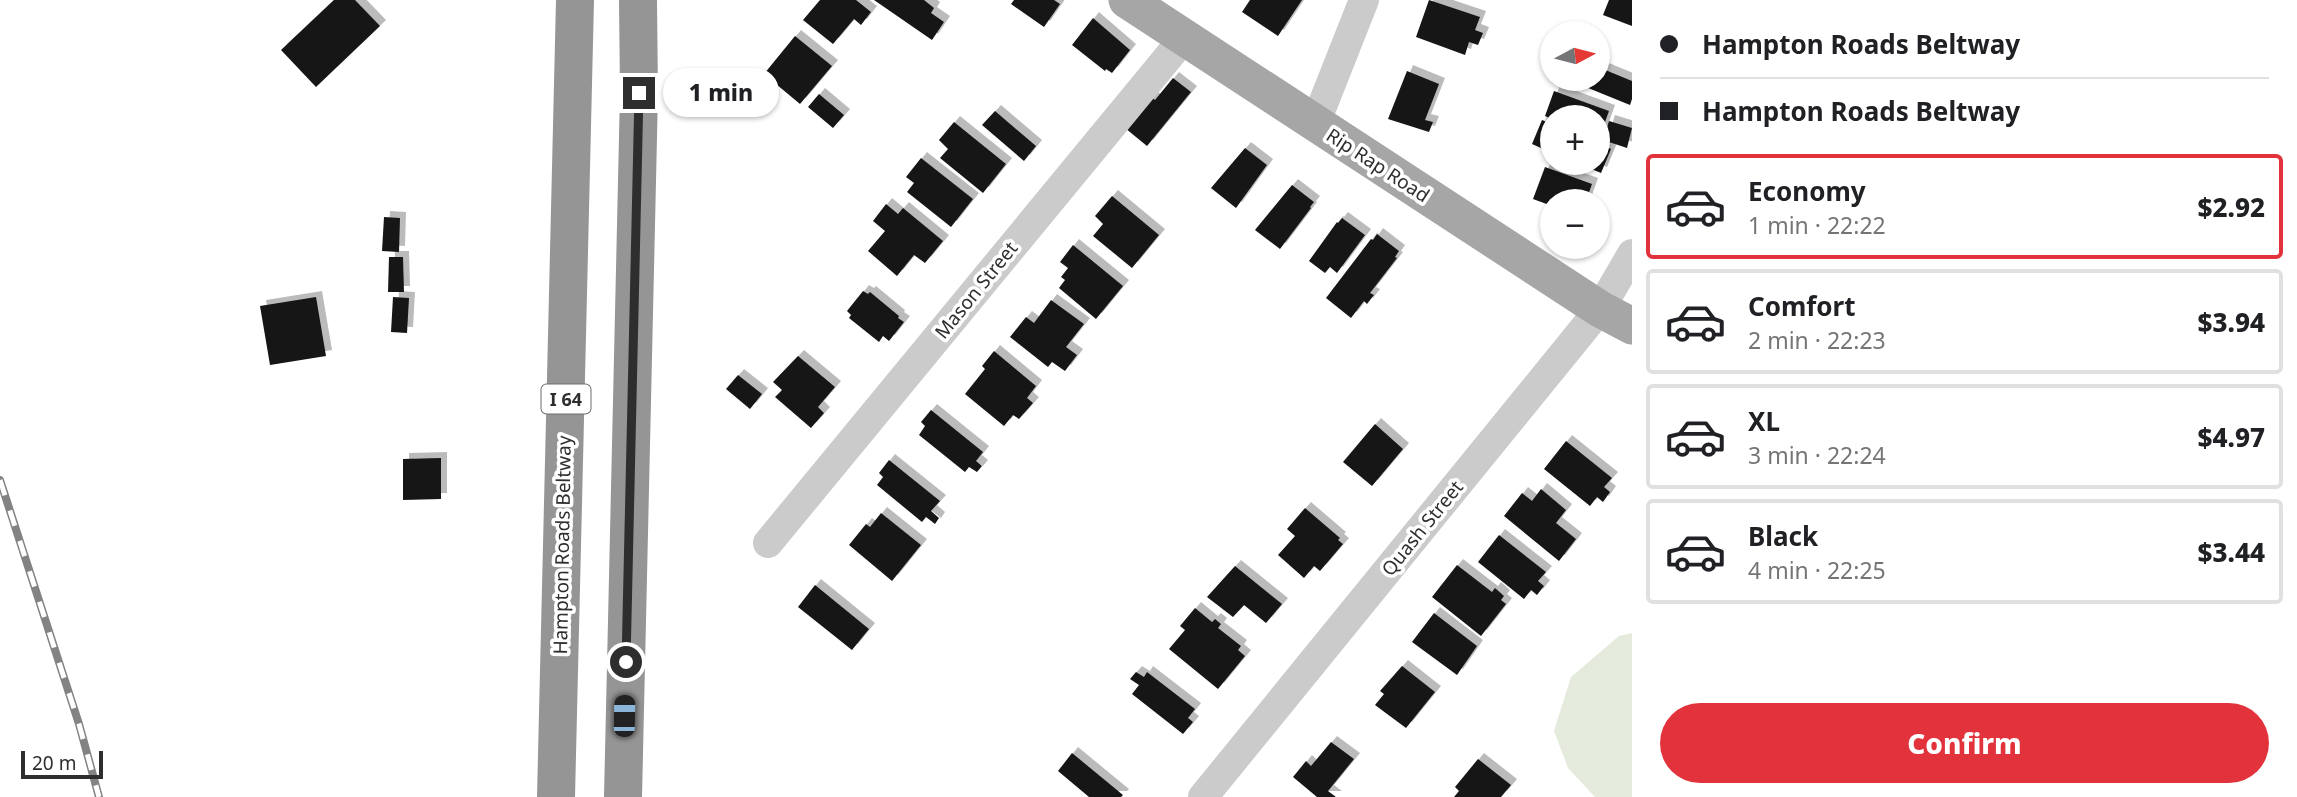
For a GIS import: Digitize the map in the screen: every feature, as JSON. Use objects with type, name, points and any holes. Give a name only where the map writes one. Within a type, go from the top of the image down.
[{"type":"highway","name":"Hampton Roads Beltway","points":[[556,797],[575,0]]},
{"type":"highway","points":[[622,797],[639,93],[638,0]]},
{"type":"main road","name":"Rip Rap Road","points":[[1127,0],[1600,309],[1632,326]]},
{"type":"street","points":[[1315,124],[1364,0]]},
{"type":"street","name":"Mason Street","points":[[768,543],[1184,38]]},
{"type":"street","name":"Quash Street","points":[[1203,797],[1600,309],[1632,254]]},
{"type":"green space","points":[[1632,633],[1632,797],[1595,797],[1568,768],[1554,731],[1571,677],[1619,636]]},
{"type":"building","points":[[334,0],[355,0],[380,26],[316,87],[281,50]]},
{"type":"building","points":[[820,0],[856,0],[871,12],[861,25],[854,19],[833,44],[803,20]]},
{"type":"building","points":[[874,0],[924,0],[934,8],[931,13],[944,22],[932,40]]},
{"type":"building","points":[[1014,0],[1054,0],[1060,4],[1044,27],[1011,4]]},
{"type":"building","points":[[1250,0],[1302,0],[1278,36],[1242,12]]},
{"type":"building","points":[[1429,0],[1480,17],[1475,30],[1483,33],[1478,45],[1469,42],[1465,55],[1416,37]]},
{"type":"building","points":[[1609,0],[1632,0],[1632,26],[1603,15]]},
{"type":"building","points":[[1093,18],[1130,50],[1112,73],[1106,69],[1105,71],[1072,45]]},
{"type":"building","points":[[795,36],[832,66],[800,104],[764,74]]},
{"type":"building","points":[[1407,71],[1439,84],[1425,120],[1433,122],[1429,132],[1388,119]]},
{"type":"building","points":[[1610,72],[1632,81],[1630,105],[1596,91],[1610,91]]},
{"type":"building","points":[[1173,78],[1191,92],[1147,146],[1125,128],[1151,97],[1155,100]]},
{"type":"building","points":[[1554,91],[1592,105],[1549,105]]},
{"type":"building","points":[[819,94],[844,115],[833,128],[808,107]]},
{"type":"building","points":[[995,111],[1036,146],[1024,161],[982,125]]},
{"type":"building","points":[[1610,121],[1632,128],[1627,148],[1610,142]]},
{"type":"building","points":[[954,122],[1006,164],[983,193],[940,158],[948,149],[939,140]]},
{"type":"building","points":[[1540,125],[1540,148],[1532,144]]},
{"type":"building","points":[[1245,148],[1267,165],[1236,208],[1211,188]]},
{"type":"building","points":[[921,158],[973,199],[951,227],[907,192],[914,183],[906,177]]},
{"type":"building","points":[[1542,175],[1567,175],[1592,184],[1590,189],[1540,189],[1540,202],[1533,199]]},
{"type":"building","points":[[1292,185],[1314,202],[1280,249],[1255,230]]},
{"type":"building","points":[[1112,196],[1159,235],[1132,268],[1093,236],[1103,224],[1095,216]]},
{"type":"building","points":[[886,204],[898,214],[903,208],[943,241],[925,263],[914,255],[897,276],[868,251],[885,231],[873,221]]},
{"type":"building","points":[[384,217],[400,218],[399,252],[382,251]]},
{"type":"building","points":[[1342,218],[1365,235],[1337,273],[1330,267],[1325,273],[1309,261]]},
{"type":"building","points":[[1377,234],[1399,251],[1395,257],[1397,258],[1370,293],[1374,295],[1367,304],[1364,301],[1351,318],[1326,298]]},
{"type":"building","points":[[1073,245],[1123,286],[1096,319],[1059,288],[1065,280],[1061,277],[1068,268],[1060,262]]},
{"type":"building","points":[[389,257],[403,257],[404,292],[388,292]]},
{"type":"building","points":[[863,291],[868,294],[870,292],[904,322],[889,341],[883,336],[879,342],[849,318],[851,315],[847,311]]},
{"type":"building","points":[[316,297],[326,356],[270,365],[260,306]]},
{"type":"building","points":[[393,297],[409,298],[407,333],[391,332]]},
{"type":"building","points":[[1051,300],[1084,324],[1066,347],[1077,355],[1065,371],[1052,362],[1048,367],[1010,337],[1026,317],[1034,323]]},
{"type":"building","points":[[994,351],[1036,386],[1027,398],[1033,403],[1019,419],[1013,415],[1004,426],[965,394],[985,369],[982,366]]},
{"type":"building","points":[[798,356],[835,387],[818,407],[824,413],[811,428],[775,397],[782,390],[773,382]]},
{"type":"building","points":[[738,375],[762,394],[750,409],[726,389]]},
{"type":"building","points":[[931,410],[983,452],[976,461],[982,466],[977,472],[969,467],[965,472],[919,435],[925,426],[921,422]]},
{"type":"building","points":[[1375,424],[1403,449],[1372,486],[1343,462]]},
{"type":"building","points":[[1566,441],[1612,478],[1604,487],[1610,492],[1603,502],[1597,497],[1590,506],[1544,469]]},
{"type":"building","points":[[441,458],[441,499],[403,500],[403,459]]},
{"type":"building","points":[[889,460],[940,501],[931,511],[939,518],[935,524],[926,517],[922,522],[877,485],[883,477],[879,473]]},
{"type":"building","points":[[1541,489],[1566,510],[1556,523],[1576,539],[1559,561],[1504,516],[1522,493],[1532,501]]},
{"type":"building","points":[[1305,508],[1340,538],[1338,540],[1343,544],[1320,571],[1314,566],[1304,578],[1278,555],[1295,536],[1287,529]]},
{"type":"building","points":[[881,513],[921,545],[892,581],[849,545],[866,524],[870,527]]},
{"type":"building","points":[[1499,535],[1546,572],[1538,581],[1544,586],[1537,595],[1531,590],[1524,599],[1478,562]]},
{"type":"building","points":[[1457,565],[1492,592],[1495,588],[1504,596],[1501,600],[1506,604],[1481,636],[1432,597]]},
{"type":"building","points":[[1235,566],[1282,604],[1266,623],[1244,605],[1233,617],[1207,597]]},
{"type":"building","points":[[815,585],[869,629],[852,650],[798,607]]},
{"type":"building","points":[[1195,608],[1212,622],[1215,619],[1221,624],[1218,628],[1241,646],[1238,650],[1245,656],[1218,689],[1169,649],[1185,630],[1180,626]]},
{"type":"building","points":[[1434,613],[1477,646],[1457,675],[1412,642]]},
{"type":"building","points":[[1402,666],[1435,692],[1406,728],[1375,705],[1384,694],[1380,691]]},
{"type":"building","points":[[1136,672],[1144,677],[1147,672],[1195,709],[1188,718],[1193,722],[1183,734],[1132,694],[1139,685],[1130,679]]},
{"type":"building","points":[[1331,742],[1354,759],[1328,791],[1336,797],[1317,797],[1293,777],[1306,761],[1311,766]]},
{"type":"building","points":[[1072,753],[1123,795],[1089,797],[1058,771]]},
{"type":"building","points":[[1478,759],[1511,785],[1501,797],[1454,797],[1459,791],[1455,787]]},
{"type":"railway","points":[[0,480],[79,724],[99,797]]},
{"type":"route","points":[[626,662],[639,93]]}]
